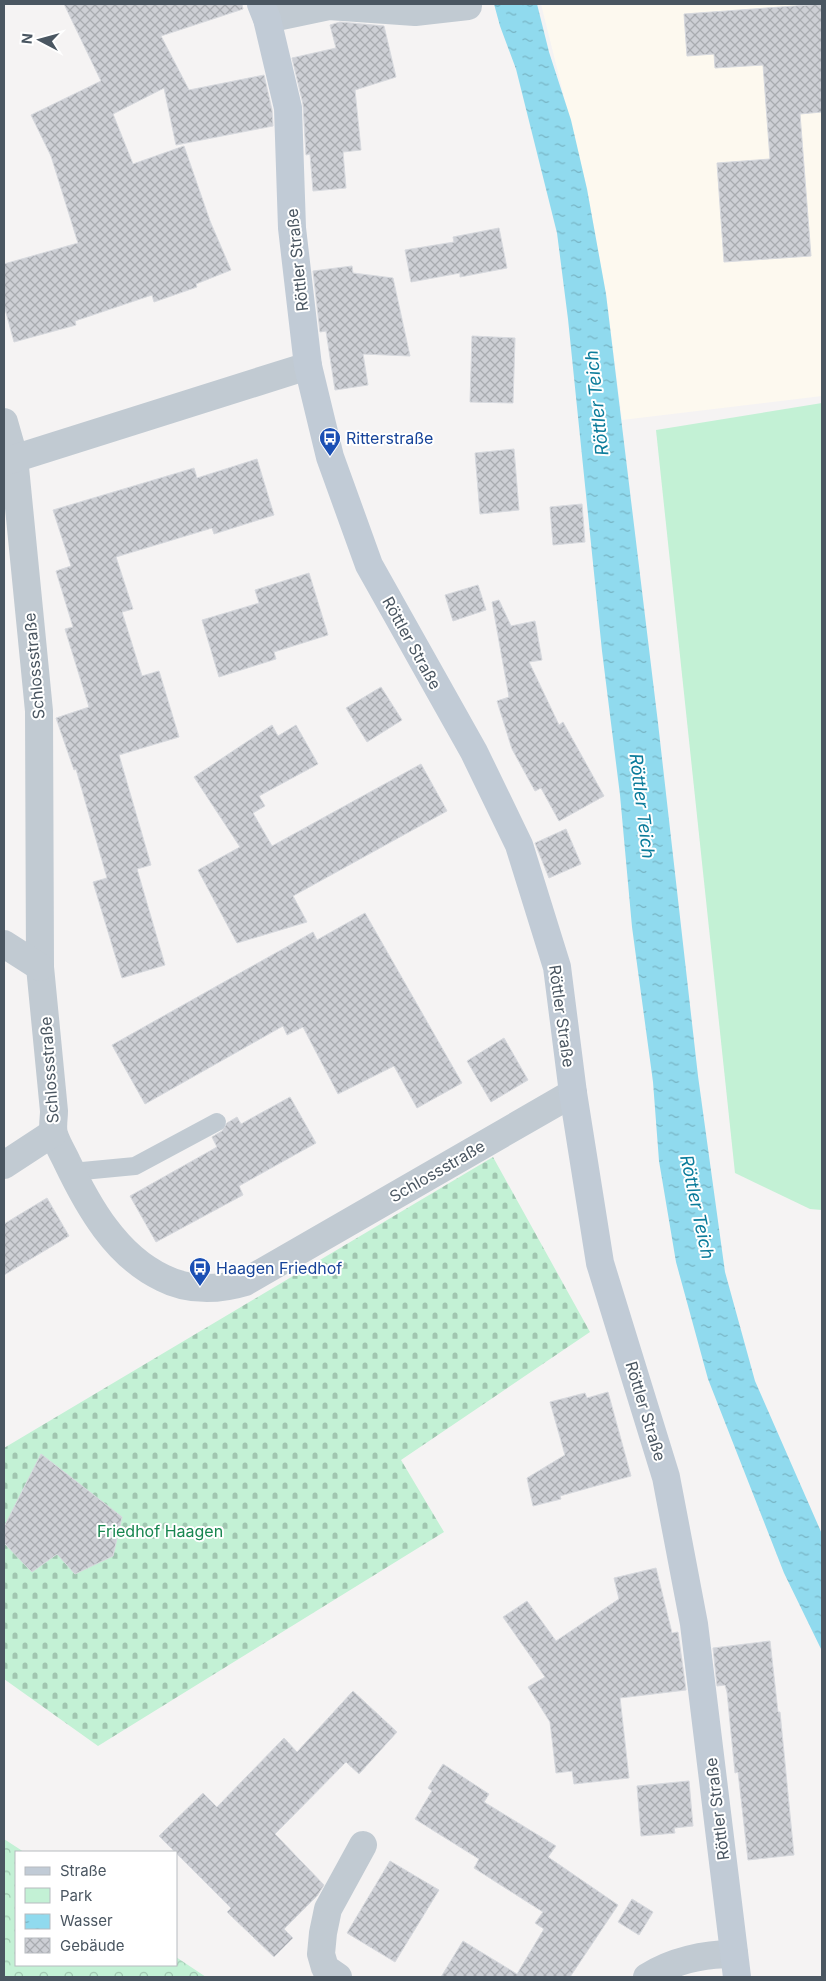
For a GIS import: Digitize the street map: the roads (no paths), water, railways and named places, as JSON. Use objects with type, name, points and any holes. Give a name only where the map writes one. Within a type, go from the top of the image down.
[{"type":"street","points":[[264,12],[329,6],[415,12],[468,6]]},
{"type":"street","name":"Röttler Straße","points":[[264,12],[288,108],[292,228],[308,366],[330,457],[369,565],[474,752],[519,845],[557,967],[572,1093],[600,1263],[666,1477],[694,1624],[736,1966]]},
{"type":"street","points":[[9,459],[308,366]]},
{"type":"street","name":"Schlossstraße","points":[[4,422],[39,712],[40,967],[54,1111],[53,1133],[96,1216],[111,1235],[144,1267],[163,1278],[183,1285],[227,1287],[245,1282],[572,1093]]},
{"type":"street","points":[[4,944],[40,967]]},
{"type":"street","points":[[4,1165],[53,1133]]},
{"type":"street","points":[[338,1977],[325,1968],[320,1954],[323,1934],[328,1909],[363,1846]]},
{"type":"street","points":[[647,1977],[662,1968],[714,1954],[736,1966]]},
{"type":"lane","points":[[72,1172],[135,1166],[217,1122]]},
{"type":"water","name":"Röttler Teich","points":[[494,4],[537,4],[549,52],[571,120],[587,189],[606,294],[658,723],[698,1076],[725,1272],[755,1381],[822,1534],[822,1651],[784,1573],[708,1379],[676,1262],[659,1161],[653,1082],[632,927],[620,795],[602,651],[568,319],[557,233],[516,69]]},
{"type":"place","name":"Ritterstraße","points":[[330,457]]},
{"type":"place","name":"Haagen Friedhof","points":[[200,1287]]},
{"type":"park label","name":"Friedhof Haagen","points":[[160,1531]]}]
